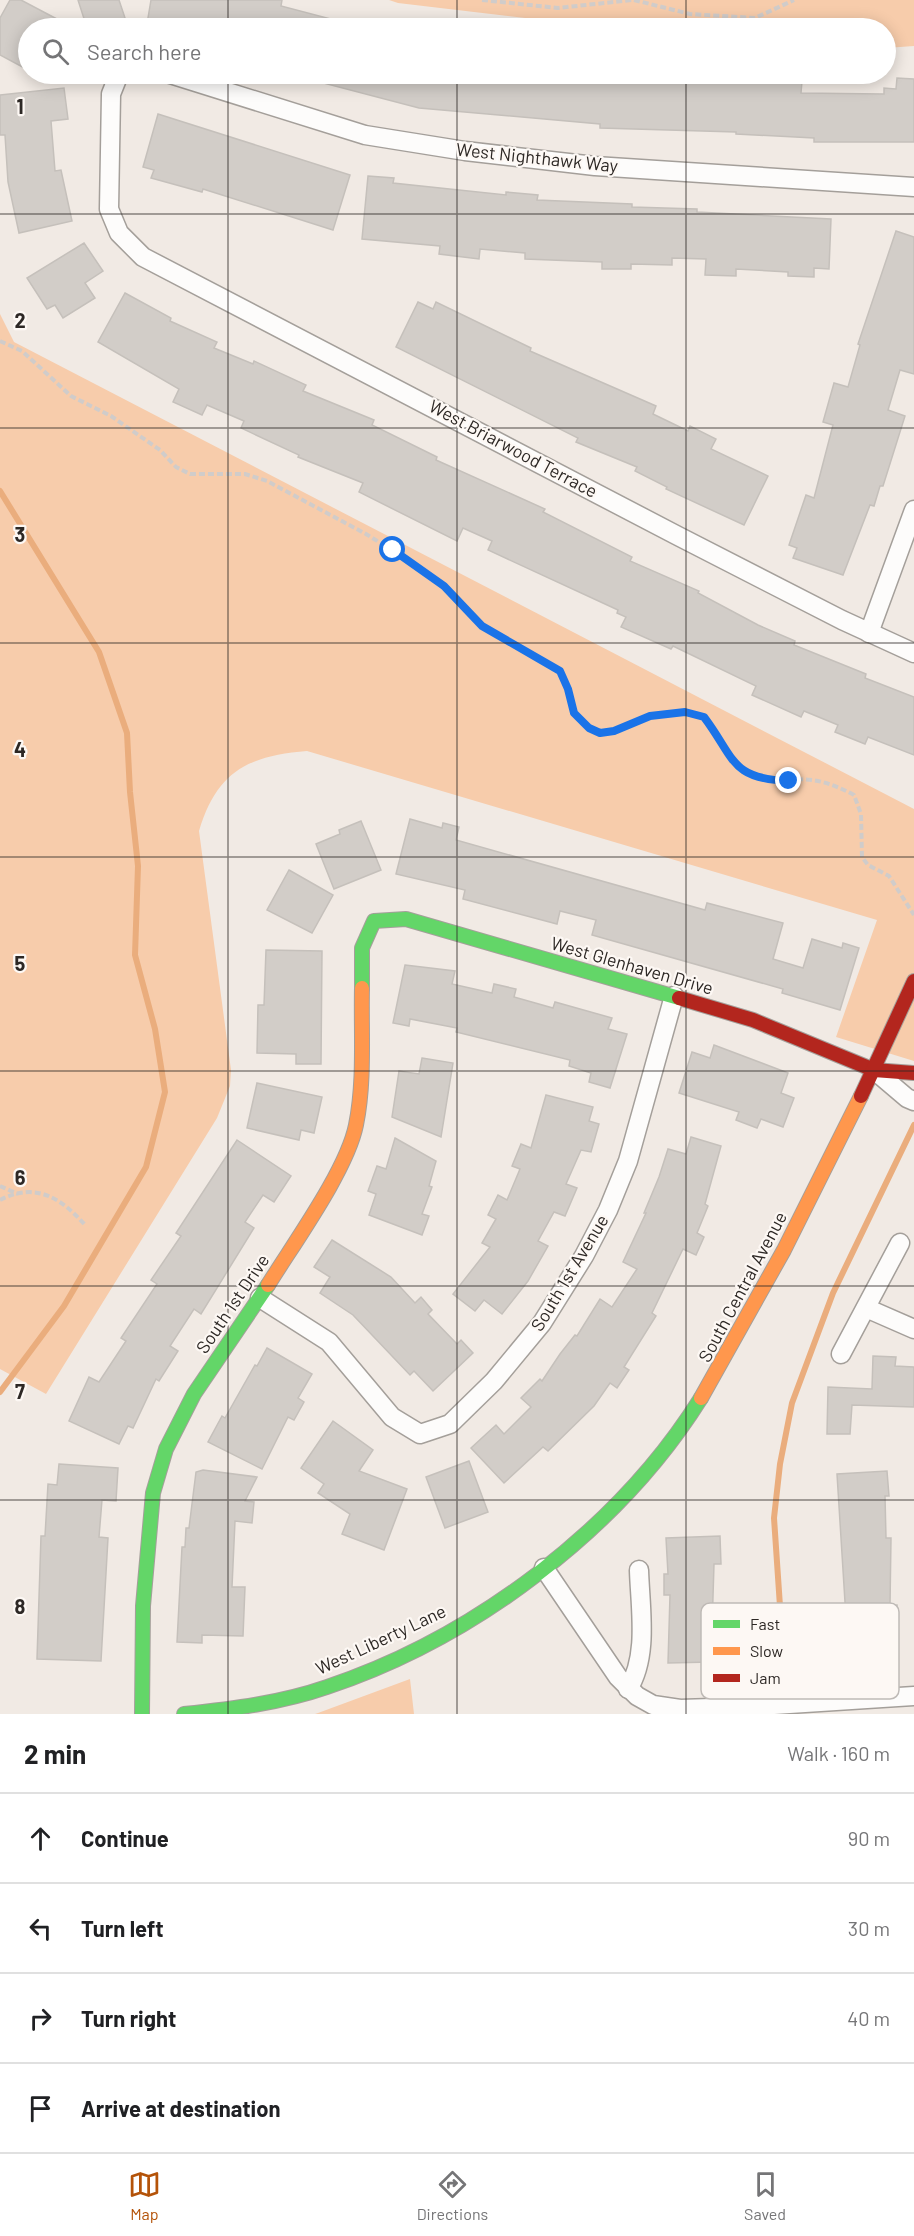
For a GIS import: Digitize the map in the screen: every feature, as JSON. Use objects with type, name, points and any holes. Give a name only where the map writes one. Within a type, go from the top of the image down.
[{"type":"street","name":"West Briarwood Terrace","points":[[115,84],[111,94],[109,209],[119,233],[143,257],[869,633],[914,653]]},
{"type":"street","name":"West Nighthawk Way","points":[[202,84],[365,135],[454,149],[595,166],[914,187]]},
{"type":"street","points":[[869,633],[914,510]]},
{"type":"street","name":"West Glenhaven Drive","points":[[374,921],[406,919],[753,1020],[874,1070],[914,1073]]},
{"type":"street","name":"South 1st Drive","points":[[142,1714],[143,1606],[153,1493],[166,1449],[194,1394],[260,1298],[327,1189],[349,1147],[356,1126],[361,1085],[362,948],[374,921]]},
{"type":"street","name":"South Central Avenue","points":[[544,1568],[625,1495],[670,1445],[716,1376],[787,1246],[874,1070],[914,981]]},
{"type":"street","name":"South 1st Avenue","points":[[260,1298],[329,1342],[392,1417],[420,1434],[450,1424],[494,1381],[542,1323],[584,1256],[608,1210],[628,1161],[674,996]]},
{"type":"street","points":[[874,1070],[907,1098],[914,1101]]},
{"type":"street","points":[[841,1354],[900,1243]]},
{"type":"street","points":[[866,1308],[914,1329]]},
{"type":"street","points":[[544,1568],[628,1689],[654,1705],[680,1709],[867,1699]]},
{"type":"street","name":"West Liberty Lane","points":[[183,1714],[240,1708],[297,1696],[344,1681],[445,1634],[544,1568]]},
{"type":"street","points":[[628,1689],[636,1676],[640,1640],[639,1570]]},
{"type":"street","points":[[899,1697],[914,1696]]},
{"type":"path","points":[[482,0],[558,8],[633,0],[690,14],[754,18],[794,0]]},
{"type":"path","points":[[0,341],[22,351],[71,396],[111,416],[160,450],[176,467],[190,474],[245,474],[267,481],[366,534],[419,567],[444,586],[482,626],[560,671],[568,689],[574,713],[589,728],[600,733],[614,731],[650,716],[685,712],[704,717],[740,770],[762,780],[811,780],[838,787],[854,795],[861,814],[862,857],[868,865],[889,876],[914,915]]},
{"type":"path","points":[[0,1186],[20,1194]]},
{"type":"path","points":[[0,1200],[20,1194],[43,1193],[62,1200],[86,1226]]},
{"type":"shaded area","points":[[389,0],[914,0],[914,46],[896,47],[896,18],[526,18],[398,3]]},
{"type":"shaded area","points":[[0,314],[14,342],[914,809],[914,1061],[836,1037],[877,920],[307,751],[268,757],[238,770],[226,781],[215,794],[199,831],[231,1070],[230,1086],[217,1118],[46,1394],[0,1369]]},
{"type":"shaded area","points":[[410,1679],[414,1714],[315,1714],[318,1713]]},
{"type":"building","points":[[10,0],[21,0],[55,18],[18,18],[18,65],[0,55],[0,18]]},
{"type":"building","points":[[78,0],[119,0],[125,18],[84,18]]},
{"type":"building","points":[[151,0],[282,0],[281,6],[327,18],[148,18]]},
{"type":"building","points":[[897,78],[914,79],[914,142],[814,142],[814,138],[736,134],[736,132],[600,128],[600,124],[419,108],[327,84],[802,84],[801,93],[884,94],[884,88],[896,89]]},
{"type":"building","points":[[64,88],[68,119],[51,121],[55,171],[61,170],[72,221],[19,233],[8,182],[5,135],[0,135],[0,95]]},
{"type":"building","points":[[158,114],[350,175],[333,230],[203,189],[202,192],[151,178],[154,170],[143,167]]},
{"type":"building","points":[[368,176],[394,178],[393,183],[506,195],[506,192],[538,195],[537,200],[632,204],[632,207],[697,209],[697,212],[831,219],[829,269],[814,268],[814,277],[788,276],[788,272],[736,269],[736,276],[705,275],[706,259],[672,258],[672,265],[631,264],[631,269],[602,269],[602,262],[525,259],[525,253],[480,249],[479,259],[439,254],[440,246],[362,239]]},
{"type":"building","points":[[896,231],[914,237],[914,374],[900,370],[888,410],[905,416],[883,486],[880,486],[874,506],[870,505],[843,575],[793,558],[797,548],[789,545],[806,495],[814,498],[833,425],[823,422],[834,383],[848,387],[860,345],[858,344]]},
{"type":"building","points":[[84,243],[103,271],[85,283],[95,298],[63,318],[55,305],[47,309],[27,278]]},
{"type":"building","points":[[125,293],[171,318],[170,321],[217,342],[214,348],[253,364],[254,361],[306,385],[303,391],[374,420],[372,425],[437,457],[436,460],[545,509],[543,512],[632,557],[630,561],[699,591],[698,593],[758,625],[795,641],[794,645],[866,674],[865,678],[914,697],[914,755],[868,737],[865,744],[835,732],[838,725],[804,711],[801,717],[752,695],[756,686],[673,646],[671,649],[621,627],[626,617],[617,613],[618,610],[488,550],[492,541],[463,528],[457,541],[359,492],[363,483],[298,457],[299,455],[241,428],[244,421],[207,405],[202,415],[173,402],[179,389],[98,342]]},
{"type":"building","points":[[418,302],[433,309],[436,302],[531,348],[530,351],[656,406],[653,414],[688,431],[690,426],[716,439],[711,449],[768,476],[744,525],[666,489],[667,487],[635,471],[637,467],[576,442],[578,438],[396,347]]},
{"type":"building","points":[[410,819],[442,828],[443,823],[459,827],[456,840],[705,910],[707,903],[783,923],[773,959],[803,968],[812,939],[842,948],[843,943],[859,948],[840,1010],[782,993],[783,989],[592,935],[596,920],[560,911],[557,924],[463,899],[465,890],[396,874]]},
{"type":"building","points":[[361,821],[381,870],[334,889],[316,844],[340,834],[339,830]]},
{"type":"building","points":[[289,870],[333,895],[312,933],[267,910]]},
{"type":"building","points":[[266,950],[322,951],[321,1064],[296,1064],[296,1054],[257,1053],[258,1005],[264,1005]]},
{"type":"building","points":[[405,965],[455,971],[452,984],[492,993],[494,984],[516,989],[514,997],[553,1008],[555,1002],[612,1018],[608,1029],[627,1034],[610,1088],[589,1082],[591,1073],[569,1066],[570,1060],[456,1032],[457,1028],[410,1019],[409,1026],[393,1023]]},
{"type":"building","points":[[714,1045],[788,1073],[781,1093],[794,1098],[783,1127],[761,1119],[757,1128],[736,1120],[739,1112],[679,1093],[692,1052],[710,1058]]},
{"type":"building","points":[[422,1058],[453,1063],[441,1137],[392,1117],[399,1071],[419,1074]]},
{"type":"building","points":[[257,1083],[322,1097],[314,1133],[301,1130],[299,1140],[247,1128]]},
{"type":"building","points":[[546,1095],[593,1107],[589,1121],[599,1124],[591,1152],[581,1150],[566,1184],[577,1188],[565,1216],[554,1212],[538,1241],[548,1246],[528,1281],[502,1314],[484,1300],[475,1311],[453,1294],[490,1247],[482,1243],[496,1219],[488,1215],[498,1195],[507,1200],[520,1169],[512,1166],[521,1144],[531,1148]]},
{"type":"building","points":[[691,1137],[721,1146],[705,1204],[708,1206],[697,1233],[704,1237],[696,1255],[683,1249],[652,1313],[656,1316],[624,1367],[629,1370],[617,1388],[610,1383],[594,1406],[548,1451],[543,1447],[504,1483],[471,1448],[496,1425],[504,1434],[531,1407],[521,1398],[540,1379],[542,1381],[560,1354],[575,1335],[577,1336],[600,1299],[612,1307],[637,1269],[623,1262],[646,1213],[644,1213],[668,1149],[686,1154]]},
{"type":"building","points":[[395,1138],[436,1161],[429,1186],[432,1187],[422,1214],[429,1216],[422,1235],[369,1215],[376,1194],[368,1191],[377,1166],[386,1169]]},
{"type":"building","points":[[237,1140],[291,1176],[274,1202],[263,1195],[245,1222],[254,1228],[201,1314],[194,1309],[170,1346],[178,1351],[159,1381],[156,1379],[133,1428],[128,1426],[119,1444],[69,1421],[89,1377],[99,1382],[126,1341],[121,1338],[157,1284],[151,1280],[181,1236],[176,1233]]},
{"type":"building","points":[[332,1240],[391,1277],[415,1303],[421,1297],[432,1310],[428,1314],[457,1344],[461,1340],[473,1353],[433,1391],[414,1371],[410,1375],[353,1315],[320,1293],[330,1277],[314,1267]]},
{"type":"building","points":[[267,1348],[312,1374],[298,1398],[304,1402],[294,1420],[288,1417],[262,1469],[208,1442],[222,1416],[225,1418]]},
{"type":"building","points":[[873,1356],[896,1357],[895,1366],[914,1367],[914,1407],[852,1405],[850,1434],[827,1434],[828,1387],[872,1389]]},
{"type":"building","points":[[333,1421],[373,1450],[359,1471],[407,1489],[384,1550],[342,1534],[350,1514],[318,1493],[324,1484],[301,1468]]},
{"type":"building","points":[[469,1461],[488,1512],[445,1528],[426,1477]]},
{"type":"building","points":[[59,1464],[118,1468],[116,1501],[102,1500],[99,1537],[108,1538],[101,1661],[37,1659],[41,1536],[45,1536],[48,1484],[57,1485]]},
{"type":"building","points":[[203,1470],[257,1477],[245,1501],[254,1502],[252,1523],[235,1521],[232,1587],[245,1587],[243,1636],[202,1635],[202,1643],[177,1642],[182,1547],[185,1547],[186,1528],[189,1528],[196,1472]]},
{"type":"building","points":[[887,1471],[889,1496],[885,1496],[886,1538],[891,1538],[890,1603],[845,1603],[837,1474]]},
{"type":"building","points":[[720,1536],[721,1564],[714,1564],[713,1603],[701,1603],[701,1662],[668,1663],[670,1595],[664,1595],[664,1574],[668,1574],[666,1538]]},
{"type":"waterway","points":[[0,491],[99,652],[127,733],[130,792],[138,866],[135,955],[155,1029],[165,1092],[146,1167],[64,1306],[0,1392]]},
{"type":"waterway","points":[[780,1603],[774,1518],[780,1464],[792,1403],[833,1293],[914,1125]]},
{"type":"waterway","points":[[788,1699],[791,1714]]},
{"type":"traffic: fast","points":[[362,988],[362,948],[374,921],[406,919],[679,998]]},
{"type":"traffic: fast","points":[[142,1714],[143,1606],[153,1493],[166,1449],[194,1394],[268,1285]]},
{"type":"traffic: fast","points":[[184,1714],[238,1707],[310,1693],[382,1666],[436,1640],[488,1609],[538,1573],[585,1534],[629,1492],[667,1446],[701,1398]]},
{"type":"traffic: slow","points":[[268,1285],[331,1184],[351,1143],[361,1091],[362,988]]},
{"type":"traffic: slow","points":[[701,1398],[784,1250],[861,1096]]},
{"type":"traffic: jam","points":[[861,1096],[914,981]]},
{"type":"traffic: jam","points":[[679,998],[753,1020],[874,1070],[914,1073]]},
{"type":"route","points":[[393,550],[444,586],[482,626],[509,645],[533,654],[560,671],[568,689],[574,713],[580,723],[600,733],[614,731],[650,716],[685,712],[704,717],[740,770],[762,780],[789,781]]}]
